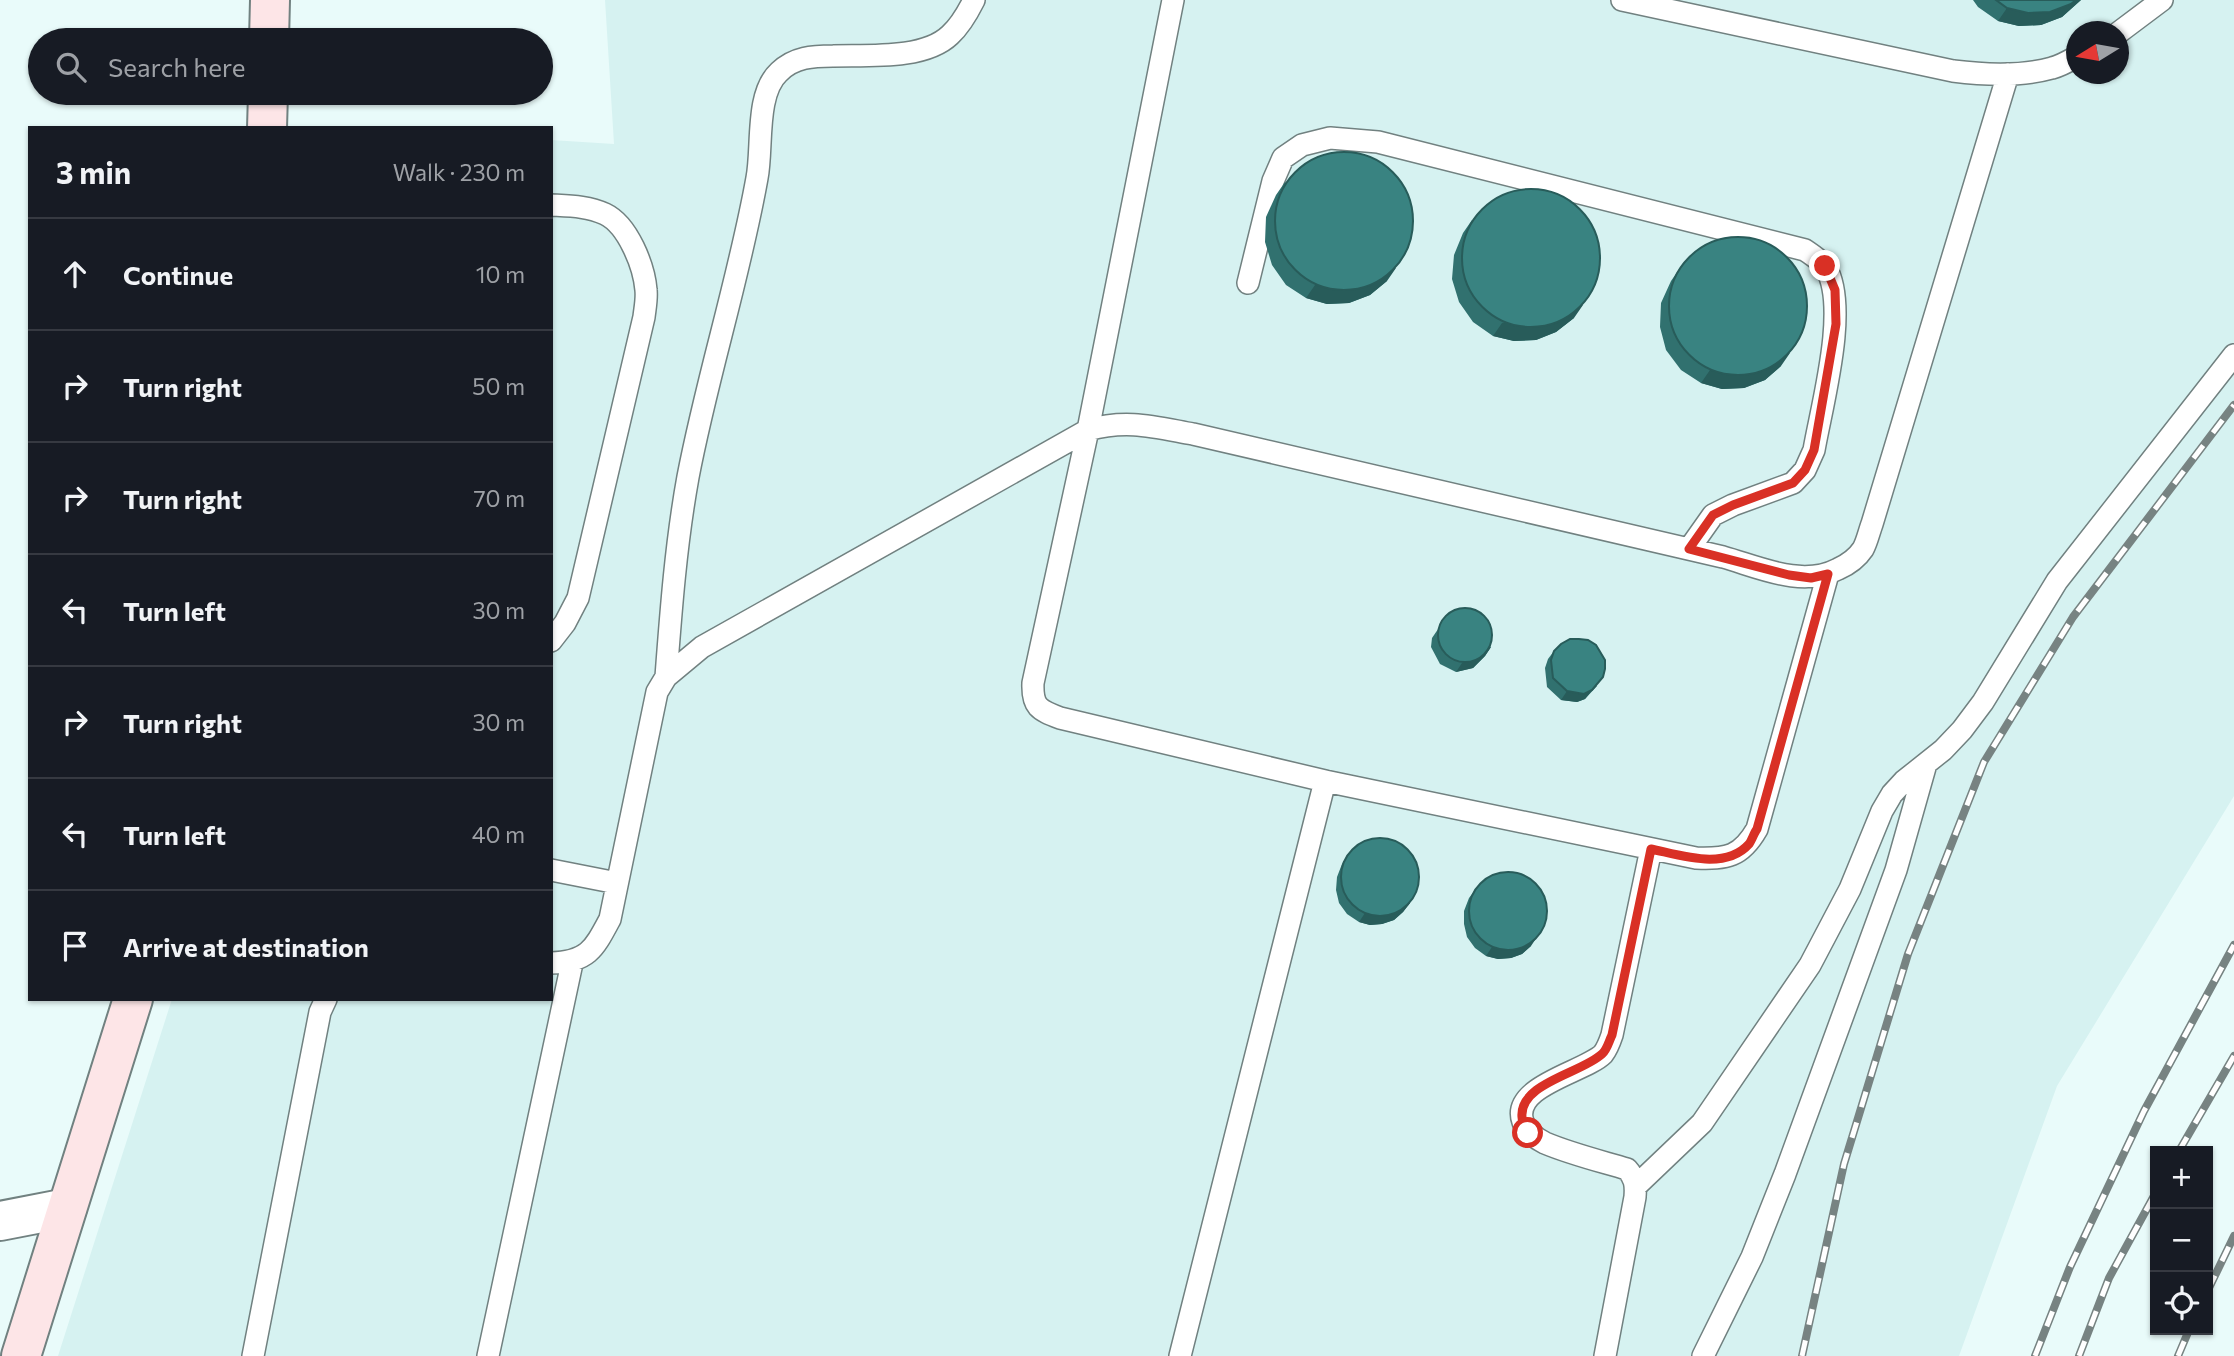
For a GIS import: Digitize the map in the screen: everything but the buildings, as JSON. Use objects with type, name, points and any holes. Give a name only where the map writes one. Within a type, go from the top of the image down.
[{"type":"street","points":[[269,28],[270,0]]},
{"type":"street","points":[[267,126],[268,105]]},
{"type":"street","points":[[21,1356],[132,1001]]},
{"type":"street","points":[[0,1221],[67,1208]]},
{"type":"lane","points":[[666,677],[676,556],[688,476],[758,177],[767,88],[778,73],[792,61],[813,56],[890,54],[926,49],[950,36],[974,0]]},
{"type":"lane","points":[[1173,0],[1033,683],[1032,698],[1042,712],[1325,782],[1696,858],[1717,859],[1734,854],[1748,844],[1757,829],[1828,574]]},
{"type":"lane","points":[[1622,0],[1953,71],[2008,74],[2052,68],[2066,62]]},
{"type":"lane","points":[[2129,25],[2162,0]]},
{"type":"lane","points":[[488,1356],[561,963],[595,948],[610,919],[657,692],[666,677],[702,647],[1087,430],[1108,424],[1133,424],[1193,434],[1689,549],[1789,575],[1811,578],[1828,574],[1849,564],[1862,550],[1872,524],[2008,74]]},
{"type":"lane","points":[[1248,283],[1273,181],[1283,158],[1301,145],[1330,138],[1378,142],[1805,250],[1825,266],[1835,290],[1836,324],[1814,450],[1805,470],[1793,483],[1713,515],[1689,549]]},
{"type":"lane","points":[[553,205],[580,206],[608,215],[626,234],[638,259],[646,289],[645,317],[578,598],[553,638]]},
{"type":"lane","points":[[1636,1186],[1702,1123],[1810,965],[1850,889],[1882,811],[1892,794],[1962,730],[1983,702],[2057,581],[2234,355]]},
{"type":"lane","points":[[1703,1356],[1752,1257],[1785,1174],[1896,870],[1926,764]]},
{"type":"lane","points":[[1180,1356],[1325,782]]},
{"type":"lane","points":[[1605,1356],[1636,1186],[1634,1176],[1627,1169],[1545,1143],[1528,1133],[1521,1118],[1525,1102],[1535,1091],[1604,1053],[1612,1035],[1651,849]]},
{"type":"lane","points":[[553,870],[617,883]]},
{"type":"lane","points":[[253,1356],[320,1012],[325,1001]]},
{"type":"shaded area","points":[[605,0],[2234,0],[2234,796],[2057,1086],[1959,1356],[58,1356],[171,1001],[553,1001],[553,140],[614,144]]},
{"type":"railway","points":[[1802,1356],[1844,1164],[1908,954],[1984,762],[2073,617],[2234,405]]},
{"type":"railway","points":[[2035,1356],[2070,1267],[2144,1111],[2234,945]]},
{"type":"railway","points":[[2182,1146],[2234,1056]]},
{"type":"railway","points":[[2079,1356],[2109,1278],[2150,1203]]},
{"type":"railway","points":[[2213,1280],[2234,1236]]},
{"type":"railway","points":[[2178,1356],[2187,1335]]},
{"type":"route","points":[[1528,1133],[1521,1118],[1525,1102],[1535,1091],[1554,1079],[1588,1064],[1604,1053],[1612,1035],[1651,849],[1696,858],[1717,859],[1734,854],[1748,844],[1757,829],[1828,574],[1811,578],[1789,575],[1689,549],[1713,515],[1793,483],[1805,470],[1814,450],[1836,324],[1835,290],[1825,266]]}]
